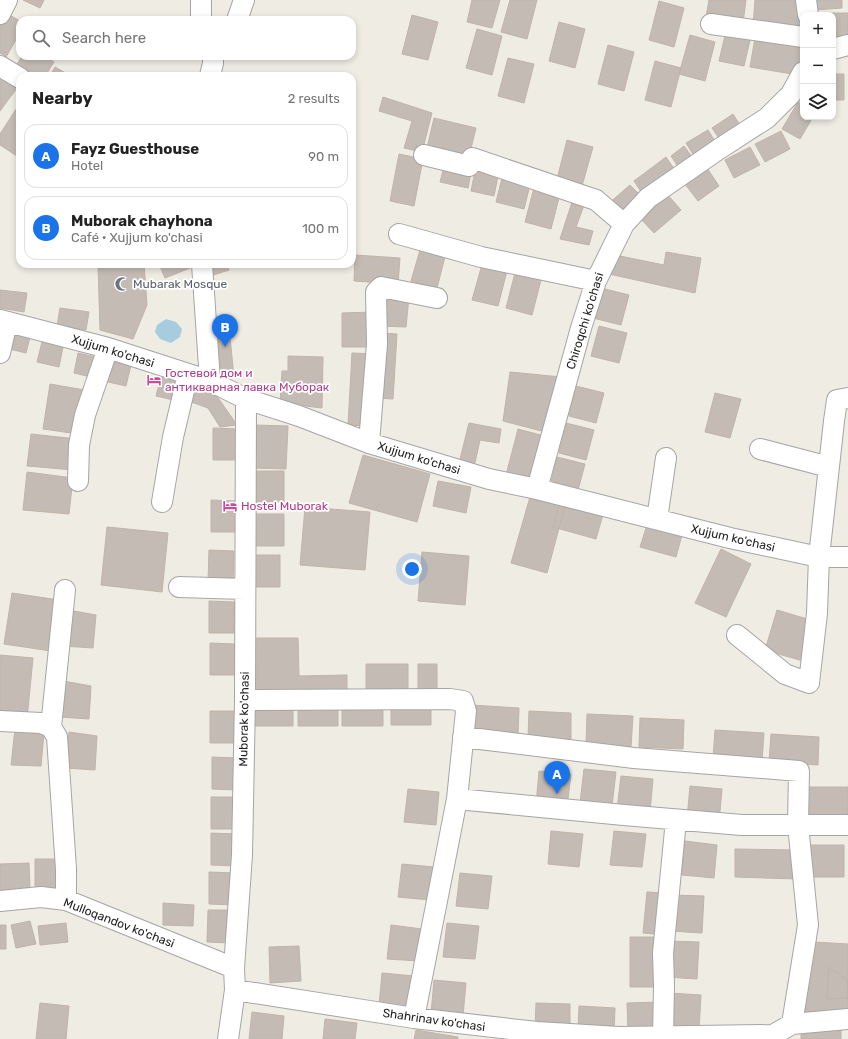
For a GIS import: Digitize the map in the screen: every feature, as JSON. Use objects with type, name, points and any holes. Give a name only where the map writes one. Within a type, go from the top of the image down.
[{"type":"street","points":[[0,14],[7,0]]},
{"type":"street","points":[[201,0],[201,16]]},
{"type":"street","points":[[238,16],[244,0]]},
{"type":"street","points":[[806,0],[808,12]]},
{"type":"street","points":[[711,24],[800,37]]},
{"type":"street","points":[[836,48],[848,46]]},
{"type":"street","points":[[211,72],[213,60]]},
{"type":"street","points":[[0,66],[16,76]]},
{"type":"street","name":"Chiroqchi ko'chasi","points":[[537,489],[581,328],[596,281],[624,224],[648,198],[767,118],[791,94],[800,78]]},
{"type":"street","points":[[424,155],[470,166],[472,158],[544,181],[596,200],[624,224]]},
{"type":"street","points":[[399,234],[481,257],[596,281]]},
{"type":"street","points":[[202,268],[210,381]]},
{"type":"street","points":[[369,443],[377,344],[376,292],[381,287],[437,298]]},
{"type":"street","points":[[0,354],[4,321]]},
{"type":"street","name":"Xujjum ko'chasi","points":[[4,321],[108,348],[210,381],[246,399],[299,416],[369,443],[490,478],[730,538],[819,557],[848,557]]},
{"type":"street","points":[[78,481],[79,445],[85,415],[108,348]]},
{"type":"street","points":[[162,502],[173,437],[188,374]]},
{"type":"street","points":[[737,635],[785,674],[809,683],[817,613],[819,557],[837,400],[848,398]]},
{"type":"street","name":"Muborak ko'chasi","points":[[228,1039],[235,990],[234,968],[242,855],[245,700],[246,399]]},
{"type":"street","points":[[760,449],[829,467]]},
{"type":"street","points":[[657,519],[666,458]]},
{"type":"street","points":[[179,587],[245,589]]},
{"type":"street","points":[[65,590],[51,727],[57,738],[66,869],[66,900]]},
{"type":"street","points":[[245,700],[450,699],[463,702],[466,711],[457,799],[414,1018]]},
{"type":"street","points":[[0,721],[41,723],[51,727]]},
{"type":"street","points":[[463,737],[634,758],[799,771],[798,825],[808,925],[792,1024]]},
{"type":"street","points":[[457,799],[742,825],[848,825]]},
{"type":"street","points":[[663,1037],[663,953],[676,820]]},
{"type":"street","name":"Mulloqandov ko'chasi","points":[[0,901],[41,897],[66,900],[234,968]]},
{"type":"street","name":"Shahrinav ko'chasi","points":[[235,990],[414,1018],[537,1032],[619,1037],[773,1035],[792,1024],[848,1019]]},
{"type":"water","points":[[166,319],[176,322],[182,329],[180,337],[171,343],[160,339],[155,332],[157,325]]},
{"type":"building","points":[[23,0],[44,0],[40,8]]},
{"type":"building","points":[[472,0],[500,0],[492,28],[467,22]]},
{"type":"building","points":[[510,0],[537,0],[527,39],[501,32]]},
{"type":"building","points":[[709,0],[746,0],[743,23],[706,17]]},
{"type":"building","points":[[755,0],[803,0],[802,12],[800,12],[800,29],[753,26]]},
{"type":"building","points":[[814,0],[842,0],[842,8],[814,10]]},
{"type":"building","points":[[659,1],[684,8],[674,47],[649,40]]},
{"type":"building","points":[[6,13],[16,19],[16,40],[6,57],[0,53],[0,24]]},
{"type":"building","points":[[836,13],[848,13],[848,36],[836,37]]},
{"type":"building","points":[[412,15],[438,22],[428,60],[402,54]]},
{"type":"building","points":[[559,22],[585,29],[575,68],[549,61]]},
{"type":"building","points":[[477,29],[502,36],[492,75],[466,68]]},
{"type":"building","points":[[726,31],[751,36],[744,66],[719,61]]},
{"type":"building","points":[[690,35],[715,42],[705,81],[679,74]]},
{"type":"building","points":[[755,38],[800,46],[800,64],[798,75],[750,67]]},
{"type":"building","points":[[608,45],[634,52],[624,91],[598,84]]},
{"type":"building","points":[[508,58],[534,64],[524,103],[498,96]]},
{"type":"building","points":[[20,60],[51,60],[54,62],[48,72],[26,72],[16,66]]},
{"type":"building","points":[[655,61],[681,68],[671,107],[645,100]]},
{"type":"building","points":[[55,67],[64,72],[52,72]]},
{"type":"building","points":[[836,74],[844,74],[844,100],[836,100]]},
{"type":"building","points":[[0,76],[16,87],[16,89],[0,111]]},
{"type":"building","points":[[383,97],[432,113],[422,152],[404,148],[412,121],[379,111]]},
{"type":"building","points":[[798,102],[800,103],[800,120],[811,120],[800,139],[782,129]]},
{"type":"building","points":[[16,109],[16,155],[0,145],[0,134]]},
{"type":"building","points":[[733,114],[743,130],[722,143],[712,128]]},
{"type":"building","points":[[434,118],[476,128],[468,161],[426,152]]},
{"type":"building","points":[[708,130],[718,146],[696,159],[686,143]]},
{"type":"building","points":[[781,131],[790,149],[765,162],[755,144]]},
{"type":"building","points":[[567,140],[593,147],[582,186],[557,179]]},
{"type":"building","points":[[684,146],[695,161],[681,171],[671,156]]},
{"type":"building","points":[[750,147],[760,165],[734,178],[725,160]]},
{"type":"building","points":[[399,154],[423,159],[414,206],[390,201]]},
{"type":"building","points":[[666,157],[677,173],[644,196],[634,181]]},
{"type":"building","points":[[445,163],[472,168],[468,188],[440,182]]},
{"type":"building","points":[[476,166],[499,171],[494,196],[471,191]]},
{"type":"building","points":[[707,168],[719,186],[698,201],[685,184]]},
{"type":"building","points":[[503,174],[531,181],[524,209],[496,202]]},
{"type":"building","points":[[535,184],[561,190],[551,229],[525,222]]},
{"type":"building","points":[[630,185],[642,197],[620,217],[608,204]]},
{"type":"building","points":[[667,194],[681,210],[654,233],[640,218]]},
{"type":"building","points":[[574,196],[586,200],[576,227],[593,231],[589,245],[560,239]]},
{"type":"building","points":[[422,243],[447,249],[437,288],[411,281]]},
{"type":"building","points":[[666,252],[701,258],[695,293],[609,274],[620,256],[664,265]]},
{"type":"building","points":[[356,255],[400,258],[398,284],[354,281]]},
{"type":"building","points":[[483,261],[508,267],[498,306],[472,300]]},
{"type":"building","name":"Mubarak Mosque","points":[[98,268],[144,268],[147,305],[133,339],[100,330]]},
{"type":"building","points":[[161,268],[190,268],[165,278]]},
{"type":"building","points":[[207,268],[228,268],[229,270],[210,276]]},
{"type":"building","points":[[516,269],[542,276],[532,315],[506,308]]},
{"type":"building","points":[[601,288],[629,295],[621,325],[593,318]]},
{"type":"building","points":[[0,290],[27,293],[24,312],[0,308]]},
{"type":"building","points":[[380,291],[409,297],[406,327],[379,326]]},
{"type":"building","points":[[60,308],[89,312],[86,330],[57,326]]},
{"type":"building","points":[[373,312],[373,347],[342,347],[342,313]]},
{"type":"building","points":[[228,317],[234,377],[222,379],[215,318]]},
{"type":"building","points":[[599,326],[627,333],[619,363],[591,356]]},
{"type":"building","points":[[9,328],[31,333],[26,353],[5,348]]},
{"type":"building","points":[[381,333],[397,334],[393,399],[377,398]]},
{"type":"building","points":[[42,342],[63,347],[59,367],[37,362]]},
{"type":"building","points":[[78,353],[100,358],[95,378],[74,373]]},
{"type":"building","points":[[352,353],[372,354],[369,426],[348,425]]},
{"type":"building","points":[[288,356],[323,357],[322,408],[280,403],[282,371],[288,371]]},
{"type":"building","points":[[109,361],[131,365],[126,386],[104,381]]},
{"type":"building","points":[[510,372],[561,377],[549,433],[503,421]]},
{"type":"building","points":[[161,376],[182,381],[178,401],[156,396]]},
{"type":"building","points":[[187,382],[214,392],[237,425],[220,427],[208,408],[183,399]]},
{"type":"building","points":[[50,384],[85,390],[78,434],[43,429]]},
{"type":"building","points":[[576,386],[604,393],[596,423],[569,416]]},
{"type":"building","points":[[715,393],[741,399],[730,438],[705,432]]},
{"type":"building","points":[[469,423],[501,429],[499,443],[480,440],[474,467],[459,463]]},
{"type":"building","points":[[566,423],[594,430],[586,460],[559,453]]},
{"type":"building","points":[[254,425],[288,426],[286,469],[253,468]]},
{"type":"building","points":[[213,428],[239,429],[238,460],[213,460]]},
{"type":"building","points":[[518,429],[548,437],[536,483],[506,475]]},
{"type":"building","points":[[31,434],[77,439],[74,470],[27,466]]},
{"type":"building","points":[[363,455],[430,474],[417,522],[349,503]]},
{"type":"building","points":[[557,457],[585,464],[577,494],[550,487]]},
{"type":"building","points":[[252,471],[284,471],[284,502],[252,502]]},
{"type":"building","points":[[27,472],[73,478],[69,514],[23,510]]},
{"type":"building","points":[[438,481],[471,487],[466,513],[433,506]]},
{"type":"building","points":[[530,497],[565,506],[547,573],[511,563]]},
{"type":"building","points":[[561,499],[604,511],[596,539],[553,527]]},
{"type":"building","points":[[211,500],[237,501],[236,532],[211,532]]},
{"type":"building","points":[[305,507],[370,512],[365,570],[300,565]]},
{"type":"building","points":[[252,514],[284,514],[284,546],[252,546]]},
{"type":"building","points":[[647,525],[682,535],[676,557],[640,547]]},
{"type":"building","points":[[107,527],[168,533],[162,592],[101,585]]},
{"type":"building","points":[[721,549],[751,564],[726,617],[695,603]]},
{"type":"building","points":[[209,550],[234,551],[233,582],[208,582]]},
{"type":"building","points":[[422,552],[469,556],[465,605],[418,601]]},
{"type":"building","points":[[248,555],[280,555],[280,587],[248,587]]},
{"type":"building","points":[[12,593],[59,600],[51,651],[4,644]]},
{"type":"building","points":[[209,601],[235,602],[234,633],[209,633]]},
{"type":"building","points":[[68,610],[96,615],[93,648],[63,646]]},
{"type":"building","points":[[777,610],[814,621],[803,661],[765,650]]},
{"type":"building","points":[[253,638],[298,638],[299,676],[347,675],[347,692],[253,693]]},
{"type":"building","points":[[210,643],[235,644],[235,675],[210,675]]},
{"type":"building","points":[[0,655],[33,658],[27,719],[0,716]]},
{"type":"building","points":[[366,664],[408,664],[408,691],[366,691]]},
{"type":"building","points":[[418,664],[437,664],[437,691],[418,691]]},
{"type":"building","points":[[63,681],[91,686],[89,719],[59,717]]},
{"type":"building","points":[[252,702],[293,702],[293,726],[252,726]]},
{"type":"building","points":[[298,702],[338,702],[338,726],[298,726]]},
{"type":"building","points":[[342,702],[383,702],[383,726],[342,726]]},
{"type":"building","points":[[431,703],[431,725],[391,725],[391,704]]},
{"type":"building","points":[[472,705],[519,708],[518,736],[470,734]]},
{"type":"building","points":[[210,711],[236,711],[235,743],[210,743]]},
{"type":"building","points":[[529,711],[571,713],[571,739],[528,738]]},
{"type":"building","points":[[587,714],[633,716],[631,747],[586,745]]},
{"type":"building","points":[[640,718],[684,720],[683,749],[639,747]]},
{"type":"building","points":[[15,729],[44,733],[41,766],[11,765]]},
{"type":"building","points":[[715,730],[764,733],[762,761],[713,758]]},
{"type":"building","points":[[69,732],[97,736],[95,770],[65,768]]},
{"type":"building","points":[[771,734],[819,737],[818,765],[769,762]]},
{"type":"building","points":[[212,757],[238,758],[237,790],[212,789]]},
{"type":"building","points":[[584,769],[616,772],[612,806],[580,803]]},
{"type":"building","points":[[539,771],[571,774],[567,807],[536,805]]},
{"type":"building","points":[[621,776],[653,779],[650,812],[617,809]]},
{"type":"building","points":[[690,786],[722,789],[719,822],[687,819]]},
{"type":"building","points":[[803,787],[848,787],[848,817],[803,816]]},
{"type":"building","points":[[408,789],[439,792],[436,825],[404,822]]},
{"type":"building","points":[[211,797],[237,797],[236,829],[211,829]]},
{"type":"building","points":[[551,831],[583,834],[579,867],[548,864]]},
{"type":"building","points":[[614,831],[646,834],[642,867],[610,865]]},
{"type":"building","points":[[211,833],[237,834],[236,866],[211,865]]},
{"type":"building","points":[[685,841],[717,845],[714,878],[682,875]]},
{"type":"building","points":[[810,845],[844,845],[844,877],[809,877]]},
{"type":"building","points":[[735,849],[797,850],[796,879],[735,877]]},
{"type":"building","points":[[35,859],[65,859],[65,888],[35,888]]},
{"type":"building","points":[[29,863],[30,889],[0,891],[0,864]]},
{"type":"building","points":[[402,864],[434,867],[430,900],[398,897]]},
{"type":"building","points":[[209,872],[235,873],[234,905],[209,904]]},
{"type":"building","points":[[460,873],[492,876],[488,909],[456,906]]},
{"type":"building","points":[[647,892],[667,893],[663,935],[643,933]]},
{"type":"building","points":[[672,895],[704,896],[702,933],[670,931]]},
{"type":"building","points":[[163,903],[194,905],[193,926],[163,925]]},
{"type":"building","points":[[208,910],[234,910],[232,943],[207,942]]},
{"type":"building","points":[[30,921],[36,944],[16,948],[11,925]]},
{"type":"building","points":[[66,923],[68,942],[40,945],[38,926]]},
{"type":"building","points":[[447,923],[479,926],[475,959],[443,957]]},
{"type":"building","points":[[0,925],[6,925],[6,949],[0,949]]},
{"type":"building","points":[[391,925],[422,929],[419,961],[387,959]]},
{"type":"building","points":[[630,937],[659,937],[659,987],[630,987]]},
{"type":"building","points":[[667,941],[699,942],[697,979],[666,977]]},
{"type":"building","points":[[814,942],[848,944],[848,1013],[804,1017]]},
{"type":"building","points":[[299,946],[301,981],[270,983],[269,947]]},
{"type":"building","points":[[829,967],[848,981],[848,998],[827,999]]},
{"type":"building","points":[[382,973],[414,976],[411,1009],[379,1006]]},
{"type":"building","points":[[434,980],[466,983],[463,1016],[431,1014]]},
{"type":"building","points":[[669,993],[701,995],[699,1031],[667,1030]]},
{"type":"building","points":[[660,1002],[661,1032],[628,1032],[627,1003]]},
{"type":"building","points":[[40,1003],[69,1006],[66,1039],[36,1039]]},
{"type":"building","points":[[536,1003],[570,1004],[570,1028],[535,1028]]},
{"type":"building","points":[[579,1006],[615,1008],[614,1032],[578,1030]]},
{"type":"building","points":[[252,1012],[284,1016],[282,1039],[249,1039]]},
{"type":"building","points":[[325,1019],[357,1023],[355,1039],[323,1039]]},
{"type":"building","points":[[801,1028],[841,1029],[841,1039],[801,1039]]},
{"type":"building","points":[[416,1030],[458,1037],[458,1039],[414,1039]]},
{"type":"place","name":"Mubarak Mosque","points":[[122,284]]},
{"type":"place","name":"Muborak chayhona","points":[[225,347]]},
{"type":"place","name":"Гостевой дом и антикварная лавка Муборак","points":[[154,380]]},
{"type":"place","name":"Hostel Muborak","points":[[230,506]]},
{"type":"place","name":"Fayz Guesthouse","points":[[557,794]]}]
